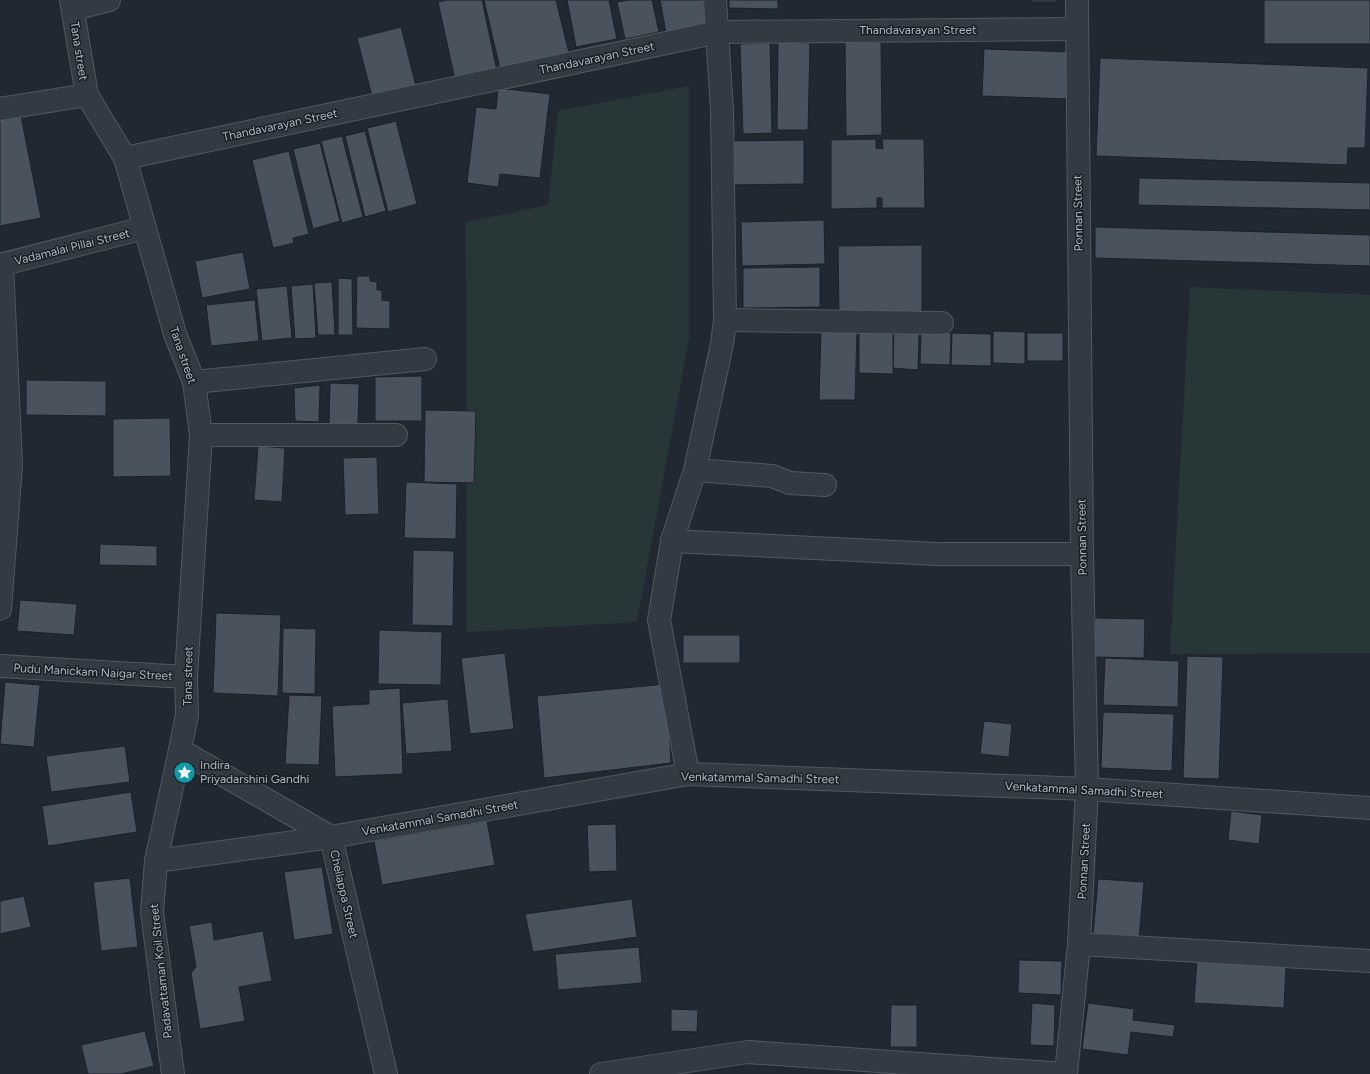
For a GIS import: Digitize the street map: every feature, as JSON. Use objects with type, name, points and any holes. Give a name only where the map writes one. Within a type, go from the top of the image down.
[{"type":"street","points":[[72,4],[109,0]]},
{"type":"street","points":[[688,774],[659,620],[672,541],[695,470],[722,344],[725,320],[722,111],[715,0]]},
{"type":"street","name":"Ponnan Street","points":[[1066,1074],[1079,944],[1088,788],[1082,554],[1076,29],[1077,0]]},
{"type":"street","name":"Tana street","points":[[72,4],[86,95],[125,158],[175,334],[194,382],[202,435],[186,677],[187,715],[180,750]]},
{"type":"street","name":"Thandavarayan Street","points":[[125,158],[718,32],[1076,29]]},
{"type":"street","points":[[0,109],[86,95]]},
{"type":"street","name":"Vadamalai Pillai Street","points":[[1,265],[144,228]]},
{"type":"street","points":[[0,609],[11,465],[1,265]]},
{"type":"street","points":[[725,320],[942,323]]},
{"type":"street","points":[[194,382],[425,359]]},
{"type":"street","points":[[202,435],[396,435]]},
{"type":"street","points":[[695,470],[772,476],[790,483],[825,486]]},
{"type":"street","points":[[672,541],[937,554],[1082,554]]},
{"type":"street","name":"Pudu Manickam Naigar Street","points":[[0,666],[186,677]]},
{"type":"street","name":"Chellappa Street","points":[[180,750],[331,837],[386,1074]]},
{"type":"street","name":"Padavattaman Koil Street","points":[[173,1074],[152,912],[156,861],[180,750]]},
{"type":"street","name":"Venkatammal Samadhi Street","points":[[156,861],[331,837],[688,774],[1088,788],[1370,808]]},
{"type":"street","points":[[1079,944],[1370,961]]},
{"type":"street","points":[[601,1074],[748,1052],[1066,1074]]},
{"type":"shaded area","points":[[689,86],[689,338],[637,622],[467,632],[466,222],[548,205],[558,111]]},
{"type":"shaded area","points":[[1190,287],[1370,295],[1370,653],[1170,654]]},
{"type":"building","points":[[447,0],[482,0],[497,71],[455,80],[438,2]]},
{"type":"building","points":[[484,0],[556,0],[570,57],[501,73]]},
{"type":"building","points":[[567,0],[609,0],[617,39],[576,47]]},
{"type":"building","points":[[629,0],[652,0],[659,32],[625,39],[617,2]]},
{"type":"building","points":[[660,0],[703,0],[709,24],[666,33]]},
{"type":"building","points":[[729,0],[778,0],[778,9],[729,8]]},
{"type":"building","points":[[1031,0],[1057,0],[1057,2],[1031,2]]},
{"type":"building","points":[[1264,0],[1370,0],[1370,44],[1264,44]]},
{"type":"building","points":[[401,27],[418,94],[374,104],[357,38]]},
{"type":"building","points":[[778,42],[810,43],[808,130],[777,130]]},
{"type":"building","points":[[845,42],[881,42],[882,135],[846,136]]},
{"type":"building","points":[[770,43],[772,133],[743,134],[740,44]]},
{"type":"building","points":[[984,49],[1072,52],[1070,99],[982,96]]},
{"type":"building","points":[[1100,58],[1368,68],[1365,148],[1348,148],[1347,165],[1096,156]]},
{"type":"building","points":[[498,88],[550,94],[540,178],[500,174],[498,187],[467,183],[476,107],[496,109]]},
{"type":"building","points":[[21,116],[41,218],[0,226],[0,120]]},
{"type":"building","points":[[396,121],[417,204],[388,212],[367,128]]},
{"type":"building","points":[[365,131],[386,211],[365,217],[345,136]]},
{"type":"building","points":[[342,136],[363,217],[342,223],[321,141]]},
{"type":"building","points":[[876,139],[876,148],[883,149],[882,139],[924,139],[925,208],[882,208],[882,198],[877,198],[877,208],[831,209],[831,140]]},
{"type":"building","points":[[804,140],[804,184],[728,185],[728,141]]},
{"type":"building","points":[[320,143],[340,221],[313,229],[293,149]]},
{"type":"building","points":[[289,151],[309,234],[293,238],[294,243],[273,248],[252,160]]},
{"type":"building","points":[[1139,178],[1370,183],[1370,210],[1138,205]]},
{"type":"building","points":[[824,220],[825,264],[742,266],[741,222]]},
{"type":"building","points":[[1095,227],[1370,235],[1370,266],[1095,258]]},
{"type":"building","points":[[922,245],[922,315],[839,315],[838,246]]},
{"type":"building","points":[[243,252],[250,289],[202,298],[195,261]]},
{"type":"building","points":[[820,267],[820,307],[743,308],[743,268]]},
{"type":"building","points":[[357,276],[370,276],[370,281],[377,282],[377,290],[382,290],[382,300],[390,301],[390,329],[356,328]]},
{"type":"building","points":[[338,278],[352,279],[353,335],[338,335]]},
{"type":"building","points":[[332,282],[335,335],[318,335],[314,283]]},
{"type":"building","points":[[313,284],[316,338],[295,339],[291,286]]},
{"type":"building","points":[[287,286],[292,338],[262,341],[256,289]]},
{"type":"building","points":[[255,300],[259,341],[211,346],[206,305]]},
{"type":"building","points":[[821,330],[857,331],[855,400],[819,400]]},
{"type":"building","points":[[894,331],[919,333],[918,370],[893,368]]},
{"type":"building","points":[[993,331],[1025,332],[1025,364],[993,363]]},
{"type":"building","points":[[859,332],[893,333],[893,374],[859,373]]},
{"type":"building","points":[[921,332],[951,333],[950,365],[920,364]]},
{"type":"building","points":[[952,333],[991,334],[991,366],[951,365]]},
{"type":"building","points":[[1027,333],[1063,333],[1063,361],[1027,361]]},
{"type":"building","points":[[422,376],[422,421],[375,421],[375,377]]},
{"type":"building","points":[[26,380],[106,381],[106,416],[26,415]]},
{"type":"building","points":[[330,383],[359,384],[358,425],[329,424]]},
{"type":"building","points":[[320,385],[319,422],[295,421],[294,388]]},
{"type":"building","points":[[425,410],[476,411],[474,483],[424,482]]},
{"type":"building","points":[[170,418],[171,476],[113,477],[113,419]]},
{"type":"building","points":[[258,446],[285,448],[282,502],[254,500]]},
{"type":"building","points":[[377,457],[379,514],[345,515],[343,458]]},
{"type":"building","points":[[406,482],[457,484],[456,539],[404,538]]},
{"type":"building","points":[[100,544],[157,546],[157,566],[99,565]]},
{"type":"building","points":[[413,550],[454,551],[453,626],[412,625]]},
{"type":"building","points":[[20,600],[77,604],[74,635],[17,631]]},
{"type":"building","points":[[216,613],[281,615],[278,696],[213,693]]},
{"type":"building","points":[[1095,618],[1145,619],[1144,658],[1094,657]]},
{"type":"building","points":[[283,628],[316,629],[315,694],[282,693]]},
{"type":"building","points":[[379,630],[442,632],[441,685],[378,684]]},
{"type":"building","points":[[683,635],[740,635],[740,663],[683,663]]},
{"type":"building","points":[[505,653],[514,729],[470,734],[461,658]]},
{"type":"building","points":[[1187,656],[1223,657],[1219,779],[1183,778]]},
{"type":"building","points":[[1105,658],[1179,661],[1178,707],[1103,705]]},
{"type":"building","points":[[5,682],[40,685],[34,747],[0,744]]},
{"type":"building","points":[[667,684],[671,763],[544,778],[537,696]]},
{"type":"building","points":[[400,688],[403,774],[335,777],[332,706],[369,704],[369,690]]},
{"type":"building","points":[[289,695],[322,696],[319,765],[285,764]]},
{"type":"building","points":[[448,699],[452,751],[406,754],[402,703]]},
{"type":"building","points":[[1103,712],[1174,714],[1172,771],[1101,768]]},
{"type":"building","points":[[984,721],[1012,724],[1009,757],[980,754]]},
{"type":"building","points":[[125,746],[130,782],[51,792],[46,756]]},
{"type":"building","points":[[131,792],[137,832],[48,846],[42,806]]},
{"type":"building","points":[[1231,811],[1262,815],[1259,844],[1228,840]]},
{"type":"building","points":[[487,821],[495,865],[382,885],[374,841]]},
{"type":"building","points":[[616,824],[617,871],[589,872],[587,825]]},
{"type":"building","points":[[322,867],[333,934],[294,940],[284,872]]},
{"type":"building","points":[[130,878],[138,947],[101,951],[93,882]]},
{"type":"building","points":[[1098,879],[1144,882],[1139,940],[1093,936]]},
{"type":"building","points":[[24,896],[31,927],[0,934],[0,901]]},
{"type":"building","points":[[632,899],[637,937],[533,952],[525,914]]},
{"type":"building","points":[[212,922],[214,940],[263,931],[272,981],[239,987],[245,1021],[200,1029],[191,973],[196,967],[189,926]]},
{"type":"building","points":[[639,947],[642,983],[558,990],[555,954]]},
{"type":"building","points":[[1019,960],[1062,961],[1061,995],[1018,993]]},
{"type":"building","points":[[1197,960],[1286,965],[1284,1008],[1194,1003]]},
{"type":"building","points":[[1032,1003],[1055,1005],[1054,1046],[1030,1045]]},
{"type":"building","points":[[1088,1003],[1134,1009],[1133,1020],[1175,1025],[1173,1037],[1131,1032],[1128,1055],[1082,1049]]},
{"type":"building","points":[[891,1005],[917,1005],[917,1047],[890,1047]]},
{"type":"building","points":[[671,1009],[698,1010],[697,1032],[671,1031]]},
{"type":"building","points":[[145,1031],[154,1066],[121,1074],[88,1074],[81,1045]]},
{"type":"place","name":"Indira Priyadarshini Gandhi","points":[[184,772]]}]
